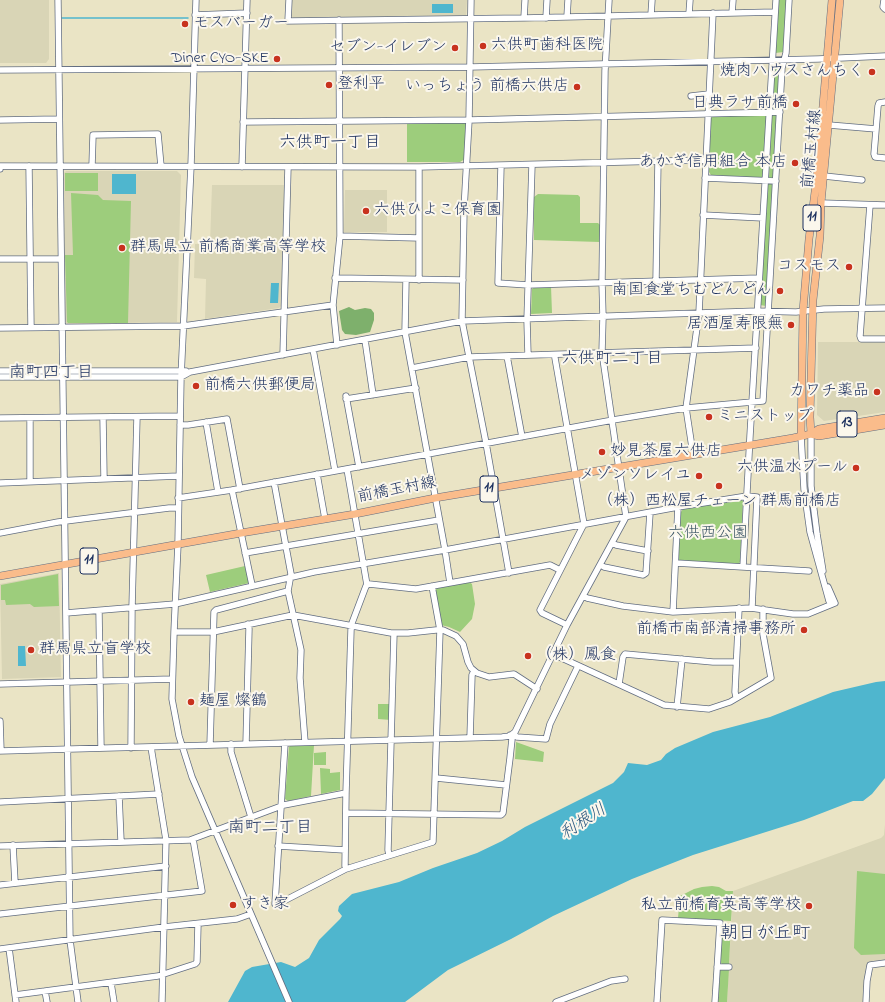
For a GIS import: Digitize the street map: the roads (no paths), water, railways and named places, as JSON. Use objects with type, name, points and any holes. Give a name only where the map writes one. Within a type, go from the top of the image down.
[{"type":"main road","name":"前橋玉村線","points":[[801,436],[803,311],[828,58],[832,0]]},
{"type":"main road","name":"前橋玉村線","points":[[0,576],[355,514],[435,498],[811,434],[812,310],[820,236],[821,203],[840,0]]},
{"type":"main road","name":"13","points":[[811,434],[819,428],[885,418]]},
{"type":"main road","name":"13","points":[[811,434],[819,436],[885,425]]},
{"type":"street","points":[[58,0],[70,940],[78,1002]]},
{"type":"street","points":[[196,0],[191,166],[180,416],[178,544],[172,679],[173,704],[182,746],[192,777],[289,1002]]},
{"type":"street","points":[[242,167],[247,0]]},
{"type":"street","points":[[288,0],[288,21],[546,18],[775,12]]},
{"type":"street","points":[[471,0],[469,120],[462,321],[486,443],[509,573]]},
{"type":"street","points":[[524,18],[525,0]]},
{"type":"street","points":[[546,18],[547,0]]},
{"type":"street","points":[[567,17],[568,0]]},
{"type":"street","points":[[0,721],[1,751],[470,738],[512,734],[517,730],[568,625],[626,517],[602,352],[605,64],[609,0]]},
{"type":"street","points":[[652,0],[652,15]]},
{"type":"street","points":[[689,14],[690,0]]},
{"type":"street","points":[[732,12],[733,0]]},
{"type":"street","points":[[743,567],[776,0]]},
{"type":"street","points":[[178,498],[232,490],[613,420],[686,408],[763,401],[780,112],[784,59],[786,53],[789,0]]},
{"type":"street","points":[[884,0],[883,7],[885,9]]},
{"type":"street","points":[[195,15],[247,13]]},
{"type":"street","points":[[693,454],[686,408],[699,313],[713,13]]},
{"type":"street","points":[[337,345],[333,305],[340,236],[339,20]]},
{"type":"street","points":[[0,70],[470,67],[885,56]]},
{"type":"street","points":[[691,96],[709,94]]},
{"type":"street","points":[[885,102],[879,103],[878,106],[874,156],[877,158],[885,158]]},
{"type":"street","points":[[243,122],[469,120],[780,112]]},
{"type":"street","points":[[0,120],[59,119]]},
{"type":"street","points":[[829,125],[876,129]]},
{"type":"street","points":[[92,166],[93,135],[158,134],[161,166]]},
{"type":"street","points":[[0,169],[0,166],[501,166],[706,160]]},
{"type":"street","points":[[656,280],[658,161]]},
{"type":"street","points":[[528,355],[527,319],[532,165]]},
{"type":"street","points":[[29,166],[31,327]]},
{"type":"street","points":[[501,166],[498,283],[528,285],[760,278]]},
{"type":"street","points":[[283,355],[288,167]]},
{"type":"street","points":[[419,167],[419,280]]},
{"type":"street","points":[[824,176],[862,180]]},
{"type":"street","points":[[705,178],[776,181]]},
{"type":"street","points":[[821,203],[885,206]]},
{"type":"street","points":[[870,205],[860,338],[885,339]]},
{"type":"street","points":[[703,215],[763,218]]},
{"type":"street","points":[[340,236],[419,238]]},
{"type":"street","points":[[0,259],[61,259]]},
{"type":"street","points":[[335,278],[463,280]]},
{"type":"street","points":[[406,280],[405,332],[450,583]]},
{"type":"street","points":[[0,328],[183,326],[333,305]]},
{"type":"street","points":[[0,377],[182,377],[190,372],[462,321],[885,308]]},
{"type":"street","points":[[365,340],[373,395]]},
{"type":"street","points":[[412,368],[469,357],[756,348]]},
{"type":"street","points":[[313,349],[335,471]]},
{"type":"street","points":[[507,356],[522,437]]},
{"type":"street","points":[[555,358],[584,524],[540,610],[542,613],[568,625]]},
{"type":"street","points":[[0,371],[182,370],[190,372]]},
{"type":"street","points":[[359,466],[346,397],[373,395],[416,388]]},
{"type":"street","points":[[0,418],[180,416]]},
{"type":"street","points":[[103,417],[104,478]]},
{"type":"street","points":[[131,748],[132,608],[135,513],[134,477],[137,417]]},
{"type":"street","points":[[30,418],[30,481]]},
{"type":"street","points":[[180,425],[206,422],[223,418],[227,420],[240,488]]},
{"type":"street","points":[[206,422],[218,492]]},
{"type":"street","points":[[811,434],[811,473],[817,534],[824,575],[835,603]]},
{"type":"street","points":[[801,436],[804,489],[810,532],[829,601],[835,603]]},
{"type":"street","points":[[346,869],[346,793],[351,626],[367,585],[347,469]]},
{"type":"street","points":[[317,474],[325,519]]},
{"type":"street","points":[[0,483],[64,479],[179,476]]},
{"type":"street","points":[[274,482],[287,546],[291,576],[288,591],[301,650],[300,678],[305,742]]},
{"type":"street","points":[[232,490],[252,585]]},
{"type":"street","points":[[66,613],[175,604],[291,576],[747,496],[757,497],[752,608]]},
{"type":"street","points":[[673,612],[678,507]]},
{"type":"street","points":[[0,533],[65,521],[178,508]]},
{"type":"street","points":[[600,565],[645,574],[647,571],[650,513]]},
{"type":"street","points":[[245,553],[439,520]]},
{"type":"street","points":[[613,543],[616,545],[648,551]]},
{"type":"street","points":[[676,563],[809,571]]},
{"type":"street","points":[[367,585],[408,589],[550,565],[560,570]]},
{"type":"street","points":[[285,743],[274,900],[276,904],[346,869],[433,842],[440,630],[432,586]]},
{"type":"street","points":[[210,745],[214,612],[216,610],[288,591]]},
{"type":"street","points":[[584,596],[587,598],[624,606],[673,612],[752,608],[793,614],[808,614],[835,603]]},
{"type":"street","points":[[736,697],[739,608]]},
{"type":"street","points":[[554,654],[664,705],[710,709],[730,702],[736,697],[770,678],[763,634],[763,609]]},
{"type":"street","points":[[99,611],[101,748]]},
{"type":"street","points":[[174,632],[213,632],[293,615],[394,633],[440,630],[452,634],[463,644],[467,660],[474,671],[488,677],[514,674],[537,689]]},
{"type":"street","points":[[246,744],[248,624]]},
{"type":"street","points":[[389,855],[394,633]]},
{"type":"street","points":[[619,684],[623,657],[625,654],[713,662],[736,662]]},
{"type":"street","points":[[677,707],[682,659]]},
{"type":"street","points":[[512,734],[517,737],[546,739],[551,721],[578,666]]},
{"type":"street","points":[[470,738],[472,675],[474,671]]},
{"type":"street","points":[[0,684],[172,679]]},
{"type":"street","points":[[346,813],[501,814],[503,813],[512,734]]},
{"type":"street","points":[[231,744],[231,752],[251,817]]},
{"type":"street","points":[[151,747],[166,840],[162,1002]]},
{"type":"street","points":[[436,778],[506,785]]},
{"type":"street","points":[[0,846],[194,839],[281,806],[346,793]]},
{"type":"street","points":[[0,802],[159,794]]},
{"type":"street","points":[[119,796],[121,841]]},
{"type":"street","points":[[0,914],[202,891],[194,839]]},
{"type":"street","points":[[13,845],[15,884]]},
{"type":"street","points":[[278,846],[345,850]]},
{"type":"street","points":[[0,885],[166,866]]},
{"type":"street","points":[[0,949],[164,927],[237,919],[251,914]]},
{"type":"street","points":[[657,1002],[662,920],[720,923],[715,1002]]},
{"type":"street","points":[[15,995],[163,976],[196,963],[198,924]]},
{"type":"street","points":[[9,948],[16,1002]]},
{"type":"street","points":[[866,1002],[867,981],[870,964],[885,963]]},
{"type":"street","points":[[717,967],[729,968]]},
{"type":"street","points":[[556,1002],[564,1001],[611,981],[625,978]]},
{"type":"street","points":[[112,983],[114,1002]]},
{"type":"street","points":[[45,991],[47,1002]]},
{"type":"water","points":[[432,4],[453,4],[453,13],[432,13]]},
{"type":"water","points":[[112,174],[136,174],[136,194],[112,194]]},
{"type":"water","points":[[271,283],[279,283],[278,303],[270,303]]},
{"type":"water","points":[[18,646],[25,646],[26,666],[18,666]]},
{"type":"water","name":"利根川","points":[[885,681],[885,778],[872,794],[863,801],[853,801],[804,820],[693,855],[632,879],[553,916],[511,939],[448,970],[405,1002],[228,1002],[245,971],[252,967],[281,962],[295,967],[309,958],[319,940],[342,916],[338,911],[339,906],[352,894],[399,882],[433,868],[477,853],[613,783],[624,772],[628,763],[647,765],[661,760],[666,754],[675,748],[713,732],[770,717],[833,692]]},
{"type":"waterway","points":[[62,18],[188,18]]},
{"type":"place","name":"モスバーガー","points":[[185,24]]},
{"type":"place","name":"六供町歯科医院","points":[[483,46]]},
{"type":"place","name":"セブン-イレブン","points":[[455,48]]},
{"type":"place","name":"Diner CYO-SKE","points":[[277,59]]},
{"type":"place","name":"焼肉ハウスさんちく","points":[[872,72]]},
{"type":"place","name":"登利平","points":[[329,85]]},
{"type":"place","name":"いっちょう 前橋六供店","points":[[577,87]]},
{"type":"place","name":"日典ラサ前橋","points":[[796,104]]},
{"type":"place","name":"あかぎ信用組合 本店","points":[[795,163]]},
{"type":"place","name":"六供ひよこ保育園","points":[[366,211]]},
{"type":"place","name":"群馬県立 前橋商業高等学校","points":[[122,248]]},
{"type":"place","name":"コスモス","points":[[849,267]]},
{"type":"place","name":"南国食堂ちむどんどん","points":[[780,291]]},
{"type":"place","name":"居酒屋寿限無","points":[[791,325]]},
{"type":"place","name":"前橋六供郵便局","points":[[196,386]]},
{"type":"place","name":"カワチ薬品","points":[[877,392]]},
{"type":"place","name":"ミニストップ","points":[[709,417]]},
{"type":"place","name":"妙見茶屋六供店","points":[[602,452]]},
{"type":"place","name":"六供温水プール","points":[[856,468]]},
{"type":"place","name":"メゾンソレイユ","points":[[699,476]]},
{"type":"place","name":"（株）西松屋チェーン 群馬前橋店","points":[[719,486]]},
{"type":"place","name":"前橋市南部清掃事務所","points":[[804,630]]},
{"type":"place","name":"群馬県立盲学校","points":[[31,650]]},
{"type":"place","name":"（株）鳳食","points":[[528,656]]},
{"type":"place","name":"麺屋 燦鶴","points":[[191,702]]},
{"type":"place","name":"すき家","points":[[233,905]]},
{"type":"place","name":"私立前橋育英高等学校","points":[[809,906]]},
{"type":"district","name":"六供町一丁目","points":[[330,144]]},
{"type":"district","name":"六供町二丁目","points":[[612,360]]},
{"type":"district","name":"南町四丁目","points":[[51,374]]},
{"type":"district","name":"南町二丁目","points":[[270,829]]},
{"type":"district","name":"朝日が丘町","points":[[765,935]]},
{"type":"park label","name":"六供西公園","points":[[708,534]]}]
